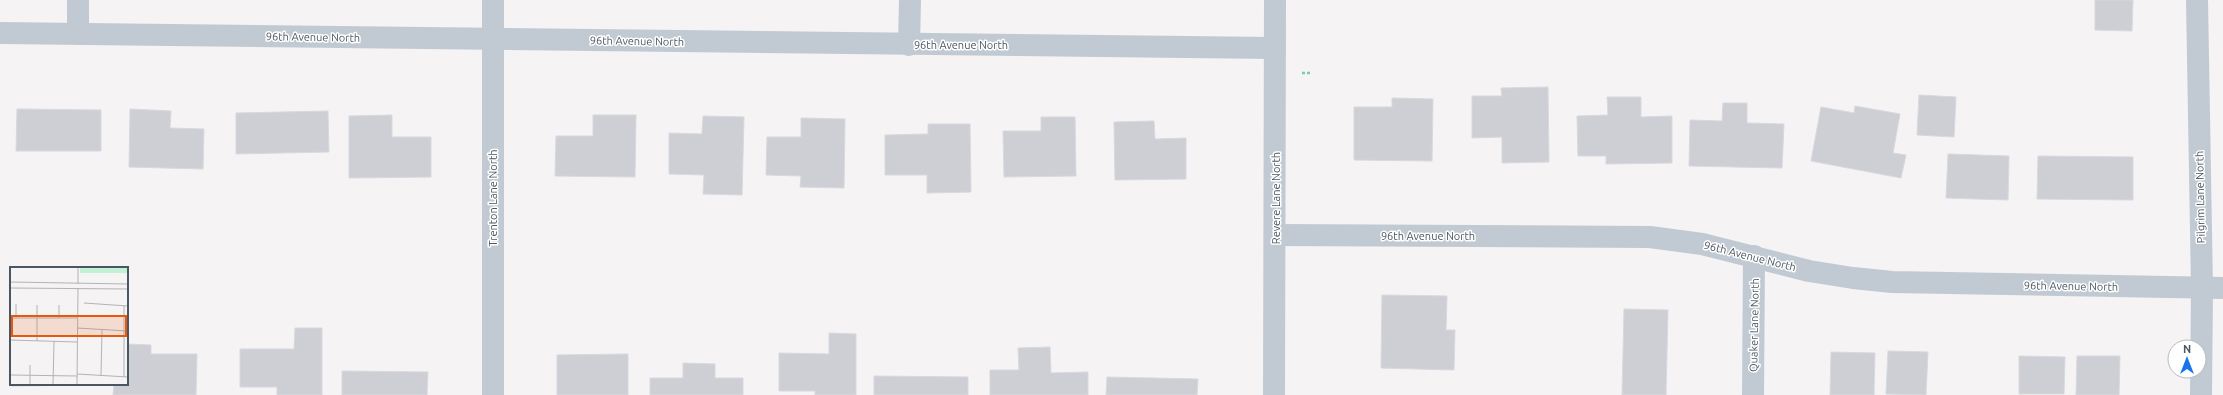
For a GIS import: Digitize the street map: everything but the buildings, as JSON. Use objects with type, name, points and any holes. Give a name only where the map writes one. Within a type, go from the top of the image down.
[{"type":"street","points":[[78,0],[78,34]]},
{"type":"street","name":"Trenton Lane North","points":[[493,0],[493,395]]},
{"type":"street","points":[[909,45],[910,0]]},
{"type":"street","name":"Revere Lane North","points":[[1274,395],[1276,235],[1275,0]]},
{"type":"street","name":"Pilgrim Lane North","points":[[2197,0],[2202,288],[2201,395]]},
{"type":"street","name":"96th Avenue North","points":[[0,33],[909,45],[1275,48]]},
{"type":"street","name":"96th Avenue North","points":[[1276,235],[1650,237],[1702,244],[1809,271],[1892,282],[2223,288]]},
{"type":"street","name":"Quaker Lane North","points":[[1753,395],[1754,256]]}]
